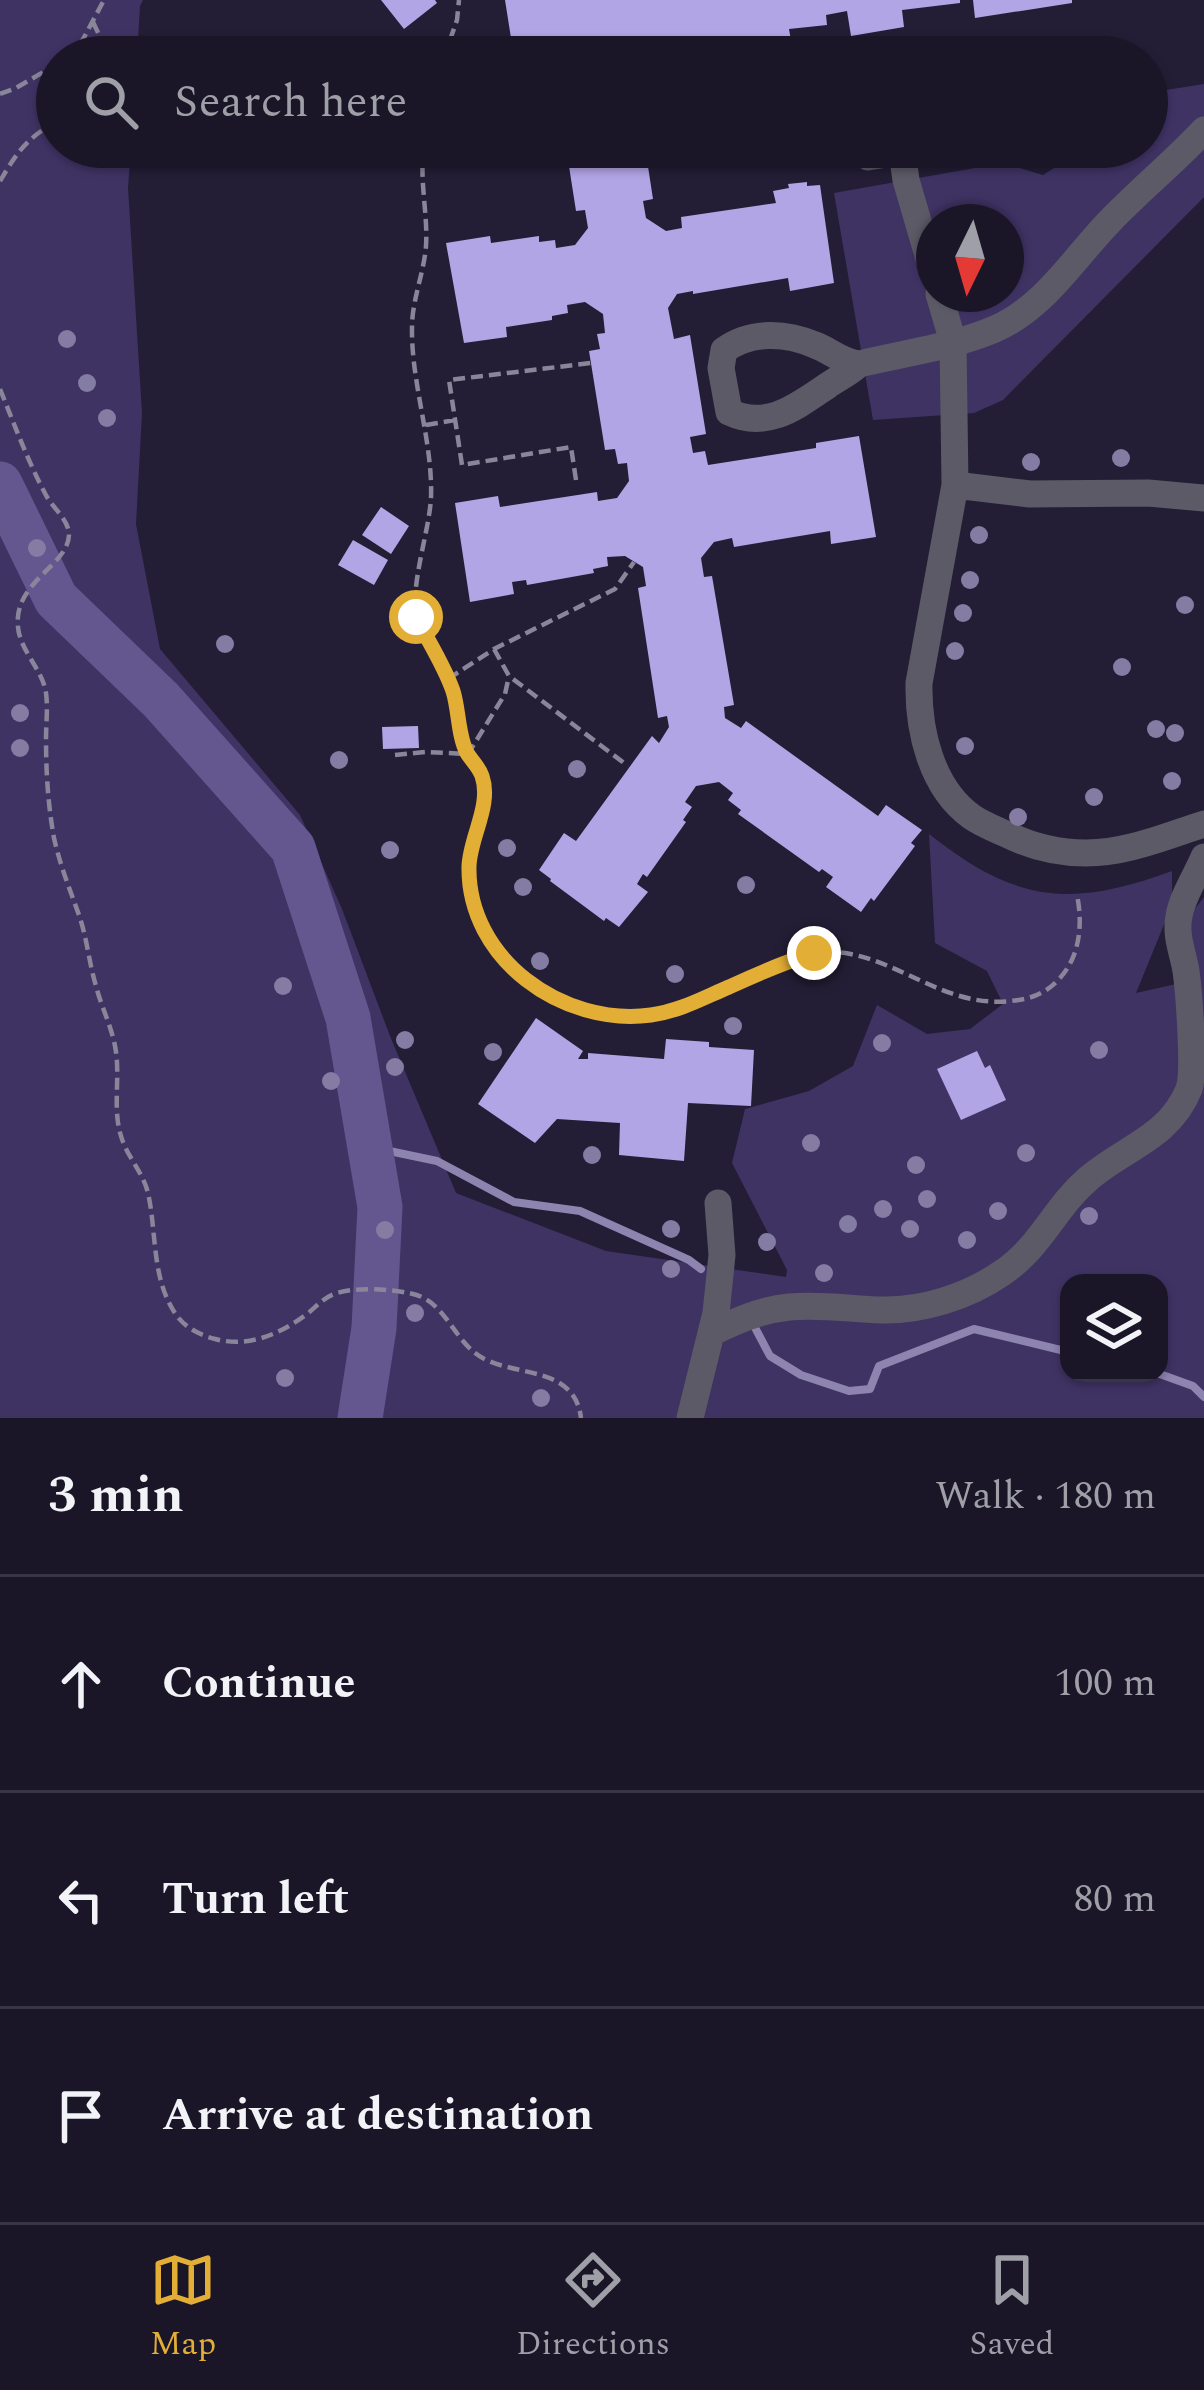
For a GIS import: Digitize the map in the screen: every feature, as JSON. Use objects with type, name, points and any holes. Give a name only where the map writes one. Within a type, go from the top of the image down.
[{"type":"lane","points":[[859,364],[814,344],[774,334],[738,340],[724,350],[721,368],[729,412],[743,419],[772,418],[859,364],[953,342],[996,328],[1024,312],[1204,130]]},
{"type":"lane","points":[[1172,165],[1204,152]]},
{"type":"lane","points":[[910,168],[906,180],[916,214]]},
{"type":"lane","points":[[944,312],[953,342],[955,485],[919,683],[924,738],[937,772],[956,803],[974,818],[1029,845],[1085,854],[1129,848],[1204,824]]},
{"type":"lane","points":[[955,485],[1030,494],[1148,493],[1204,498]]},
{"type":"lane","points":[[711,1333],[752,1314],[783,1307],[913,1309],[962,1295],[1026,1254],[1088,1178],[1154,1136],[1176,1114],[1191,1084],[1190,999],[1178,939],[1179,914],[1204,857]]},
{"type":"lane","points":[[690,1418],[716,1312],[722,1255],[718,1203]]},
{"type":"path","points":[[85,36],[104,0]]},
{"type":"path","points":[[452,36],[458,0]]},
{"type":"path","points":[[93,20],[100,36]]},
{"type":"path","points":[[0,94],[36,76]]},
{"type":"path","points":[[0,182],[17,151],[36,134]]},
{"type":"path","points":[[422,168],[426,242],[412,328],[430,500],[416,617],[448,679],[468,754],[482,775],[484,792],[469,863],[475,915],[489,941],[515,970],[541,991],[610,1016],[654,1014],[690,1005],[786,962],[837,952],[878,962],[966,999],[1026,999],[1048,991],[1068,970],[1079,940],[1077,895]]},
{"type":"path","points":[[576,480],[571,447],[463,465],[449,380],[591,363]]},
{"type":"path","points":[[0,389],[28,460],[68,528],[63,551],[22,601],[18,629],[44,683],[46,774],[54,838],[115,1046],[120,1134],[144,1178],[160,1276],[170,1304],[188,1327],[233,1342],[271,1335],[333,1294],[400,1292],[425,1298],[472,1352],[565,1385],[581,1418]]},
{"type":"path","points":[[424,426],[455,420]]},
{"type":"path","points":[[448,679],[494,650],[615,590],[634,562]]},
{"type":"path","points":[[494,650],[509,676],[628,766]]},
{"type":"path","points":[[468,754],[505,694],[509,676]]},
{"type":"path","points":[[395,755],[468,754]]},
{"type":"shaded area","points":[[0,0],[143,0],[138,36],[36,36],[36,168],[129,168],[142,413],[136,524],[160,649],[300,815],[456,1193],[606,1251],[786,1277],[787,1270],[732,1163],[745,1109],[809,1091],[853,1066],[877,1005],[927,1034],[970,1029],[1003,1004],[987,971],[935,943],[929,834],[989,874],[1044,892],[1103,891],[1172,871],[1172,905],[1136,993],[1194,980],[1184,923],[1204,897],[1204,1418],[0,1418]]},
{"type":"shaded area","points":[[1204,84],[1204,197],[1003,400],[974,413],[873,420],[834,193],[975,168],[1020,168],[1043,175],[1054,168],[1168,168],[1168,90]]},
{"type":"building","points":[[381,0],[435,0],[437,3],[404,29]]},
{"type":"building","points":[[505,0],[960,0],[902,10],[904,27],[851,36],[847,11],[826,15],[827,25],[789,29],[790,36],[511,36]]},
{"type":"building","points":[[973,0],[1072,0],[1072,3],[975,18]]},
{"type":"building","points":[[569,168],[648,168],[653,199],[643,201],[646,218],[666,231],[682,228],[681,217],[776,203],[773,191],[789,188],[788,184],[820,185],[834,283],[790,291],[788,278],[693,291],[677,294],[668,308],[674,339],[690,335],[706,434],[690,437],[693,453],[705,451],[708,465],[816,448],[816,443],[859,436],[876,537],[831,544],[830,531],[734,547],[732,538],[714,542],[701,558],[704,577],[712,576],[734,705],[724,707],[725,718],[741,728],[746,721],[878,816],[886,805],[922,830],[911,843],[915,846],[861,912],[826,887],[833,877],[738,814],[741,810],[728,800],[733,793],[719,782],[696,786],[685,802],[692,807],[686,822],[637,884],[648,892],[619,927],[604,921],[539,870],[564,833],[576,841],[652,736],[659,743],[669,727],[667,716],[658,718],[638,588],[646,586],[643,567],[625,556],[607,557],[608,566],[593,569],[594,573],[527,585],[526,580],[512,582],[514,594],[470,602],[455,503],[498,496],[500,507],[597,492],[598,501],[617,498],[629,481],[627,463],[618,464],[615,449],[605,450],[589,351],[600,349],[597,334],[605,333],[603,314],[585,302],[567,305],[568,313],[552,316],[552,320],[506,327],[507,337],[464,343],[446,243],[490,236],[491,243],[539,236],[539,242],[555,240],[556,248],[575,245],[588,228],[585,210],[576,211]]},
{"type":"building","points":[[381,507],[409,526],[391,554],[362,535]]},
{"type":"building","points":[[353,540],[388,560],[374,585],[338,565]]},
{"type":"building","points":[[418,726],[419,748],[383,749],[382,727]]},
{"type":"building","points":[[536,1018],[583,1051],[578,1059],[588,1059],[588,1053],[664,1059],[666,1039],[754,1050],[751,1106],[688,1103],[684,1161],[619,1155],[620,1123],[557,1119],[535,1143],[478,1104]]},
{"type":"building","points":[[977,1051],[985,1068],[990,1065],[1006,1100],[961,1120],[937,1069]]},
{"type":"waterway","points":[[0,484],[56,599],[161,700],[293,848],[348,1018],[380,1207],[374,1328],[360,1418]]},
{"type":"waterway","points":[[370,1147],[437,1161],[514,1202],[580,1211],[701,1269]]},
{"type":"waterway","points":[[752,1322],[770,1356],[801,1375],[849,1391],[870,1389],[879,1366],[974,1329],[1060,1350]]},
{"type":"waterway","points":[[1168,1377],[1193,1386],[1204,1397]]},
{"type":"route","points":[[416,617],[446,674],[466,751],[482,775],[482,806],[469,863],[475,915],[489,941],[515,970],[541,991],[575,1007],[610,1016],[635,1016],[690,1005],[814,953]]}]
